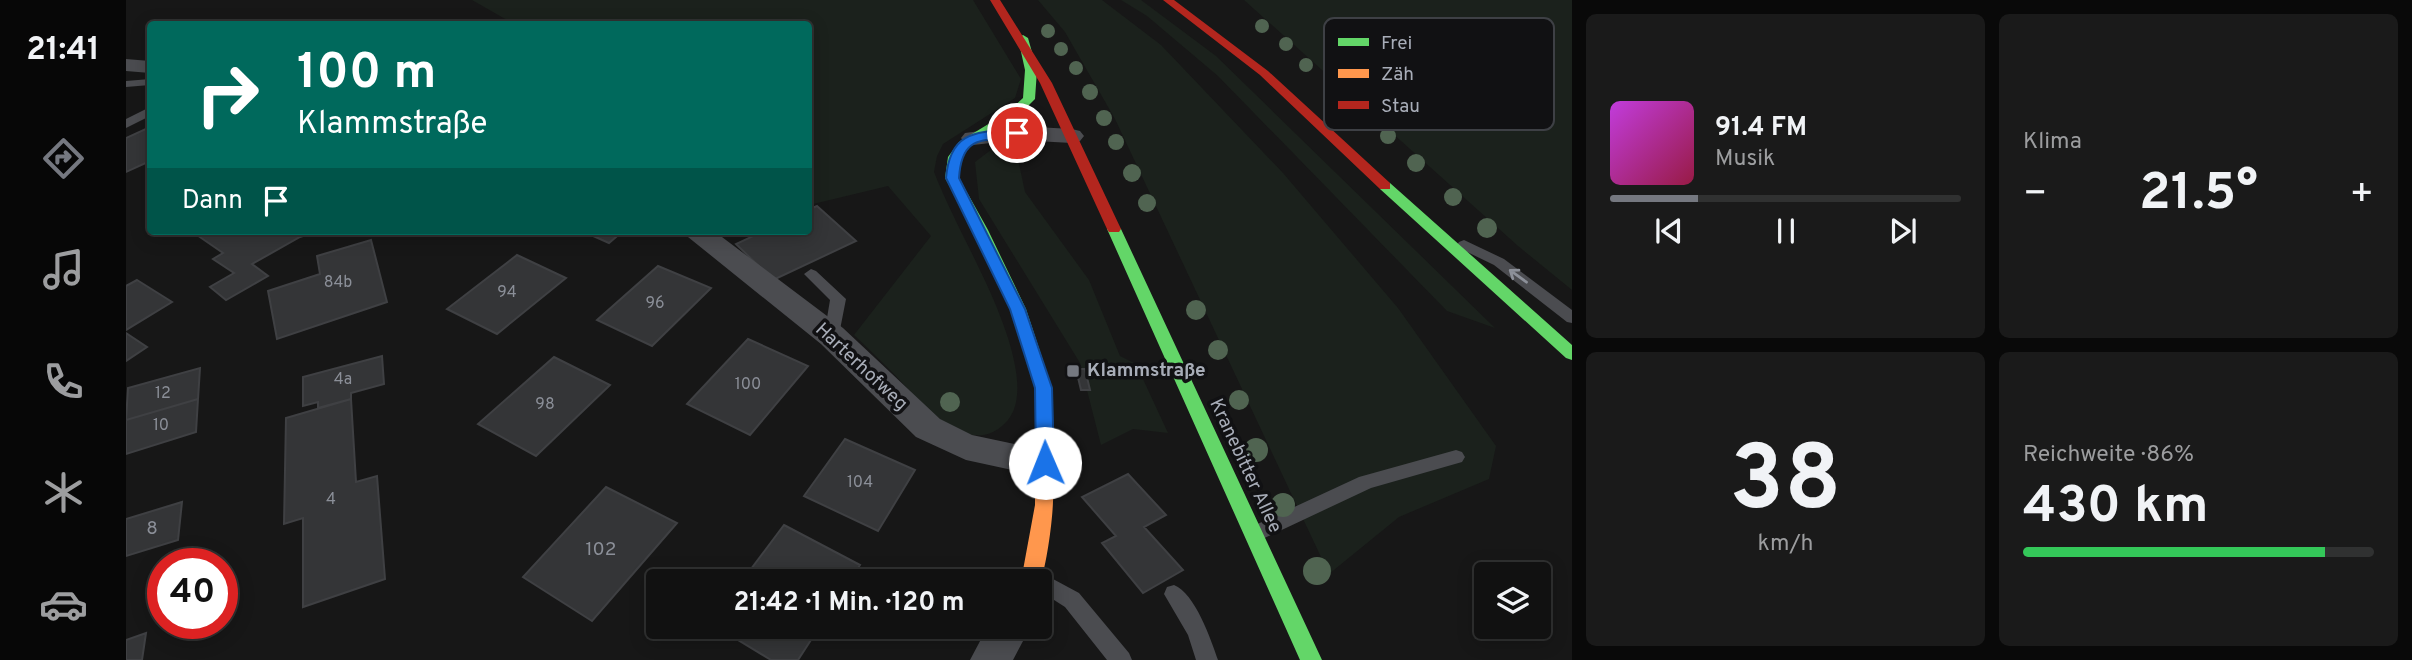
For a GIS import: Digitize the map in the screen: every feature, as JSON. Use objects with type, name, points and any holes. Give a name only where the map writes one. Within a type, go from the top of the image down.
[{"type":"main road","points":[[995,0],[1023,38],[1031,70],[1031,88],[1028,99],[1012,115],[963,145],[954,157],[952,178],[1018,309],[1044,388],[1044,505],[1036,569]]},
{"type":"main road","points":[[1168,0],[1213,32],[1324,127]]},
{"type":"main road","name":"Kranebitter Allee","points":[[1023,38],[1069,129],[1311,660]]},
{"type":"main road","points":[[1265,53],[1284,70],[1306,110]]},
{"type":"main road","points":[[1327,130],[1572,355]]},
{"type":"street","points":[[126,65],[147,67]]},
{"type":"street","points":[[1012,115],[1069,129]]},
{"type":"street","points":[[973,138],[1069,129]]},
{"type":"street","name":"Harterhofweg","points":[[702,235],[832,335],[907,410],[945,438],[966,447],[1045,463]]},
{"type":"street","points":[[990,660],[1003,639]]},
{"type":"lane","points":[[126,84],[147,82]]},
{"type":"lane","points":[[126,124],[147,114]]},
{"type":"lane","points":[[1433,230],[1499,262],[1572,318]]},
{"type":"lane","points":[[811,274],[838,299],[832,335]]},
{"type":"lane","points":[[1254,535],[1366,482],[1456,457]]},
{"type":"lane","points":[[1052,589],[1072,600],[1121,660]]},
{"type":"lane","points":[[1174,594],[1197,631],[1207,660]]},
{"type":"shaded area","points":[[472,0],[973,0],[1021,79],[1015,98],[943,144],[934,172],[992,295],[1008,338],[1016,369],[1017,391],[1016,402],[1008,420],[993,432],[978,435],[962,432],[947,424],[932,413],[854,335],[931,236],[888,186],[812,204],[812,21],[509,21]]},
{"type":"shaded area","points":[[1038,0],[1102,0],[1161,45],[1283,173],[1398,308],[1496,446],[1489,479],[1399,517],[1329,574],[1115,119],[1065,32]]},
{"type":"shaded area","points":[[1121,0],[1141,0],[1216,56],[1495,328],[1447,311],[1218,76],[1147,16]]},
{"type":"shaded area","points":[[1244,0],[1572,0],[1572,290],[1518,246],[1389,130],[1554,130],[1554,18],[1324,18],[1324,72]]},
{"type":"shaded area","points":[[1000,143],[1015,145],[1025,192],[1089,280],[1120,356],[1136,364],[1168,433],[1133,429],[1101,445],[1080,363],[979,199],[975,162]]},
{"type":"building","points":[[147,128],[147,162],[126,172],[126,138]]},
{"type":"building","points":[[817,206],[856,241],[773,280],[736,244],[755,235],[812,235],[812,208]]},
{"type":"building","points":[[197,235],[306,235],[252,264],[268,276],[226,300],[210,287],[234,273],[213,259],[223,253]]},
{"type":"building","points":[[591,235],[618,235],[609,243]]},
{"type":"building","points":[[371,240],[387,302],[277,339],[268,291],[320,274],[317,256]]},
{"type":"building","points":[[517,255],[566,278],[497,334],[447,309]]},
{"type":"building","points":[[658,266],[711,288],[652,346],[597,320]]},
{"type":"building","points":[[137,280],[172,302],[126,330],[126,286]]},
{"type":"building","points":[[126,333],[147,347],[126,361]]},
{"type":"building","points":[[748,339],[808,366],[750,435],[687,404]]},
{"type":"building","points":[[382,356],[384,384],[351,393],[351,399],[318,408],[318,402],[303,406],[303,377]]},
{"type":"building","points":[[554,357],[610,385],[536,456],[478,424]]},
{"type":"building","points":[[200,368],[198,399],[126,420],[128,388]]},
{"type":"building","points":[[1076,369],[1085,369],[1090,390],[1081,390]]},
{"type":"building","points":[[198,399],[196,432],[126,454],[126,420]]},
{"type":"building","points":[[351,399],[356,482],[377,476],[385,579],[303,607],[303,518],[284,524],[286,418]]},
{"type":"building","points":[[845,439],[915,470],[878,531],[804,496]]},
{"type":"building","points":[[1128,474],[1166,515],[1144,527],[1183,570],[1143,593],[1102,543],[1116,536],[1082,497]]},
{"type":"building","points":[[606,487],[677,523],[592,621],[523,577]]},
{"type":"building","points":[[182,502],[178,540],[126,556],[126,519]]},
{"type":"building","points":[[784,525],[860,565],[858,569],[751,569]]},
{"type":"building","points":[[146,633],[142,660],[126,660],[126,640]]},
{"type":"building","points":[[736,639],[812,639],[798,660],[771,660]]},
{"type":"traffic: fast","points":[[1023,38],[1031,70],[1029,99],[1012,115],[963,145],[954,157],[952,178],[981,230],[1018,309],[1044,388],[1044,475]]},
{"type":"traffic: fast","points":[[1385,186],[1572,354]]},
{"type":"traffic: fast","points":[[1114,229],[1311,660]]},
{"type":"traffic: slow","points":[[1033,569],[1044,505],[1044,475]]},
{"type":"traffic: jam","points":[[995,0],[1046,83],[1114,229]]},
{"type":"traffic: jam","points":[[1168,0],[1264,73],[1324,129]]},
{"type":"traffic: jam","points":[[1325,130],[1385,186]]},
{"type":"place","name":"Klammstraße","points":[[1073,371]]},
{"type":"route","points":[[1017,133],[973,138],[958,150],[954,157],[952,178],[981,230],[1018,309],[1044,388],[1045,463]]}]
